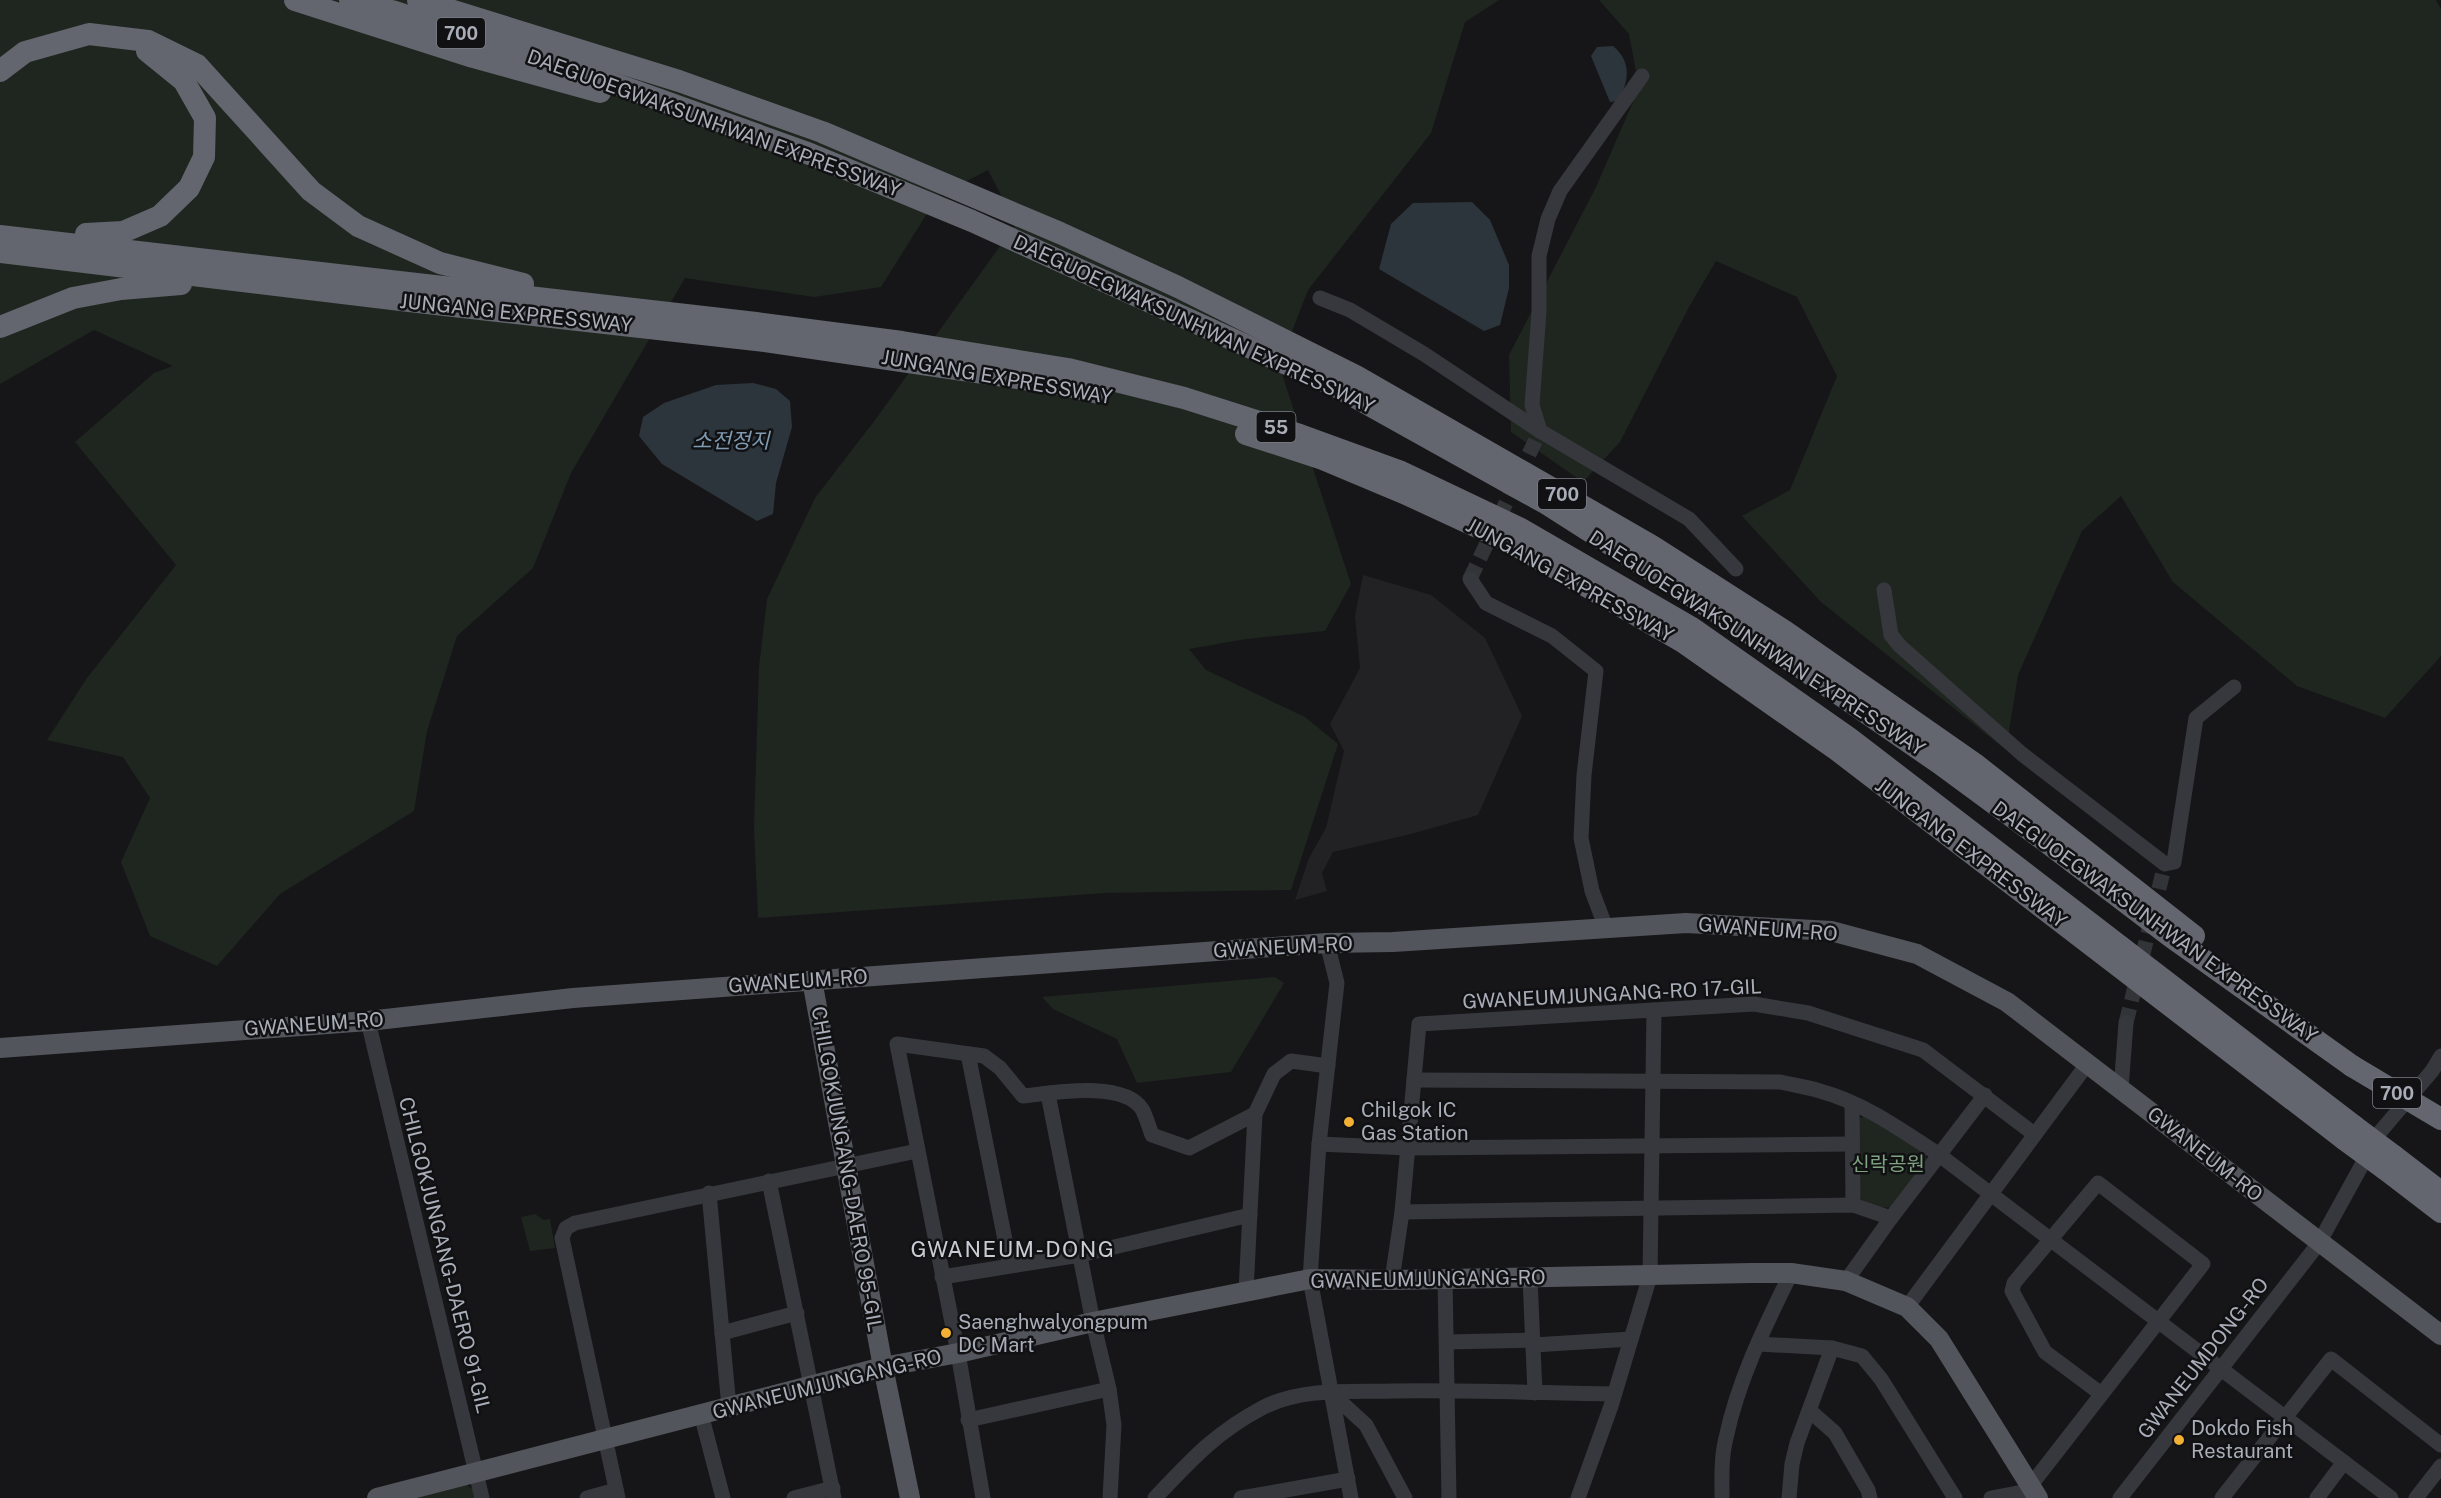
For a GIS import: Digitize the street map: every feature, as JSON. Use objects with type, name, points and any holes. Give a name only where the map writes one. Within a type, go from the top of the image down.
[{"type":"highway","points":[[295,0],[535,75],[716,120]]},
{"type":"highway","name":"DAEGUOEGWAKSUNHWAN EXPRESSWAY","points":[[350,0],[560,64],[805,152],[972,221],[1335,386],[1546,504],[1768,645],[2032,831],[2179,943],[2441,1119]]},
{"type":"highway","name":"DAEGUOEGWAKSUNHWAN EXPRESSWAY","points":[[417,0],[570,46],[761,109],[822,132],[1060,233],[1209,302],[1356,376],[1652,546],[1730,595],[1874,692],[2038,812],[2357,1061],[2441,1102]]},
{"type":"highway","points":[[468,0],[691,77],[739,96],[761,109]]},
{"type":"highway","points":[[0,71],[25,52],[89,34],[148,40],[197,65],[311,191],[358,226],[440,264],[609,306]]},
{"type":"highway","points":[[0,86],[31,63],[91,44],[149,52],[184,81],[205,117],[204,157],[189,188],[160,216],[123,232],[74,234],[0,225]]},
{"type":"highway","name":"JUNGANG EXPRESSWAY","points":[[0,236],[902,342],[1068,369],[1184,398],[1300,435],[1399,471],[1521,529],[1692,628],[1771,682],[1858,745],[2349,1132]]},
{"type":"highway","name":"JUNGANG EXPRESSWAY","points":[[0,252],[765,341],[1065,385],[1194,417],[1323,459],[1510,542],[1683,642],[1837,750],[2349,1132],[2390,1163],[2441,1212]]},
{"type":"highway","points":[[0,327],[73,298],[121,289],[167,284],[312,289]]},
{"type":"highway","name":"JUNGANG EXPRESSWAY","points":[[2390,1163],[2441,1192]]},
{"type":"main road","name":"GWANEUM-RO","points":[[0,1048],[368,1021],[573,998],[1327,943],[1393,942],[1686,923],[1821,930],[1917,954],[2007,1002],[2441,1335]]},
{"type":"main road","name":"CHILGOKJUNGANG-DAERO 95-GIL","points":[[812,981],[910,1498]]},
{"type":"main road","name":"GWANEUMJUNGANG-RO","points":[[377,1498],[884,1367],[1310,1279],[1392,1280],[1791,1273],[1845,1281],[1907,1307],[1939,1338],[2034,1491]]},
{"type":"street","points":[[1540,431],[1532,405],[1539,324],[1539,256],[1548,219],[1560,191],[1642,76]]},
{"type":"street","points":[[1320,298],[1350,309],[1424,354],[1540,431],[1689,519],[1736,569]]},
{"type":"street","points":[[1470,579],[1486,603],[1552,636],[1596,671],[1584,775],[1581,838],[1592,891],[1606,928]]},
{"type":"street","points":[[1884,590],[1891,635],[1900,646],[2022,754],[2165,864],[2174,862],[2196,718],[2234,687]]},
{"type":"street","points":[[1327,943],[1337,983],[1319,1144],[1310,1279],[1351,1498]]},
{"type":"street","name":"GWANEUMJUNGANG-RO 17-GIL","points":[[1392,1280],[1402,1212],[1419,1024],[1754,1004],[1808,1013],[1923,1050],[2034,1134]]},
{"type":"street","points":[[1578,1498],[1598,1447],[1650,1276],[1654,1010]]},
{"type":"street","name":"CHILGOKJUNGANG-DAERO 91-GIL","points":[[368,1021],[482,1498]]},
{"type":"street","points":[[2121,1089],[2126,1023]]},
{"type":"street","points":[[982,1498],[958,1353],[897,1044],[984,1056],[1000,1068],[1023,1096],[1105,1091],[1132,1101],[1141,1108],[1152,1135],[1189,1148],[1255,1114]]},
{"type":"street","points":[[968,1054],[1010,1264]]},
{"type":"street","name":"GWANEUMDONG-RO","points":[[2120,1498],[2319,1243],[2380,1132],[2436,1073],[2441,1056]]},
{"type":"street","points":[[1246,1291],[1255,1114],[1274,1074],[1291,1061],[1328,1066]]},
{"type":"street","points":[[1907,1307],[2088,1064]]},
{"type":"street","points":[[1414,1080],[1780,1082],[1821,1091],[1851,1103],[1880,1116],[1938,1154],[2391,1498]]},
{"type":"street","points":[[1048,1094],[1093,1322],[1109,1389],[1114,1425],[1110,1498]]},
{"type":"street","points":[[1845,1281],[1938,1154],[1985,1095]]},
{"type":"street","points":[[1851,1103],[1853,1204]]},
{"type":"street","points":[[1319,1144],[1408,1148],[1852,1144]]},
{"type":"street","points":[[587,1498],[617,1494],[562,1238],[566,1228],[575,1223],[709,1193],[917,1151]]},
{"type":"street","points":[[769,1181],[813,1385],[833,1493],[794,1498]]},
{"type":"street","points":[[1991,1498],[2034,1491],[2100,1393],[2203,1264],[2098,1183],[2014,1283],[2012,1291],[2045,1352],[2100,1393]]},
{"type":"street","points":[[709,1193],[729,1407]]},
{"type":"street","points":[[1402,1212],[1853,1204],[1891,1218]]},
{"type":"street","points":[[942,1277],[1010,1264],[1080,1255],[1250,1215]]},
{"type":"street","points":[[1722,1498],[1725,1440],[1736,1400],[1758,1344],[1791,1273]]},
{"type":"street","points":[[1530,1278],[1535,1393]]},
{"type":"street","points":[[1445,1279],[1449,1498]]},
{"type":"street","points":[[722,1333],[797,1312]]},
{"type":"street","points":[[1447,1342],[1631,1339]]},
{"type":"street","points":[[1758,1344],[1832,1348],[1862,1356],[1881,1378],[1955,1498]]},
{"type":"street","points":[[1789,1498],[1792,1464],[1797,1443],[1832,1348]]},
{"type":"street","points":[[2222,1498],[2331,1359],[2441,1445]]},
{"type":"street","points":[[968,1420],[1109,1389]]},
{"type":"street","points":[[1155,1498],[1200,1450],[1221,1432],[1263,1408],[1286,1399],[1330,1392],[1447,1390],[1614,1394]]},
{"type":"street","points":[[1330,1392],[1366,1425],[1406,1498]]},
{"type":"street","points":[[1810,1411],[1834,1433],[1868,1490],[1870,1498]]},
{"type":"street","name":"GWANEUMJUNGANG-RO","points":[[700,1414],[723,1498]]},
{"type":"street","points":[[2317,1498],[2344,1462]]},
{"type":"street","points":[[2415,1498],[2441,1466]]},
{"type":"street","points":[[1241,1498],[1347,1479]]},
{"type":"shaded area","points":[[1363,575],[1431,595],[1485,638],[1522,716],[1478,815],[1411,834],[1333,852],[1322,873],[1327,891],[1295,900],[1309,858],[1326,828],[1344,751],[1330,724],[1360,668],[1355,616]]},
{"type":"green space","points":[[0,0],[1499,0],[1465,22],[1431,133],[1308,290],[1279,365],[1351,584],[1325,631],[1246,639],[1189,649],[1206,670],[1305,717],[1338,744],[1291,890],[1105,893],[758,918],[754,827],[759,667],[767,599],[815,498],[875,420],[1016,224],[988,170],[938,196],[881,287],[814,297],[685,278],[571,473],[533,568],[457,636],[427,731],[414,811],[280,894],[217,966],[150,936],[121,862],[150,798],[123,757],[47,740],[87,678],[176,565],[75,442],[154,373],[173,366],[94,330],[0,384]]},
{"type":"green space","points":[[1599,0],[2436,0],[2441,9],[2441,656],[2385,718],[2297,686],[2173,582],[2121,496],[2082,531],[2018,675],[2006,750],[1821,602],[1742,516],[1790,490],[1837,376],[1797,297],[1716,261],[1689,307],[1620,442],[1583,482],[1511,432],[1509,355],[1596,187],[1639,88],[1629,34]]},
{"type":"green space","points":[[1275,977],[1284,983],[1231,1072],[1137,1083],[1117,1039],[1053,1009],[1042,997]]},
{"type":"green space","name":"신락공원","points":[[1868,1114],[1925,1152],[1927,1163],[1895,1207],[1874,1206],[1857,1196],[1857,1120]]},
{"type":"green space","points":[[535,1214],[544,1220],[550,1219],[555,1248],[530,1251],[521,1217]]},
{"type":"green space","points":[[464,1483],[475,1491],[477,1498],[405,1498]]},
{"type":"water","points":[[1613,46],[1623,59],[1627,72],[1625,86],[1618,101],[1610,102],[1591,56],[1597,47]]},
{"type":"water","points":[[1472,202],[1490,220],[1509,265],[1509,288],[1500,325],[1484,331],[1379,269],[1391,224],[1413,203]]},
{"type":"water","name":"소전정지","points":[[753,383],[776,389],[790,401],[792,427],[776,483],[773,514],[757,521],[662,464],[639,436],[643,417],[664,403],[716,385]]},
{"type":"tunnel","points":[[1470,579],[1540,431]]},
{"type":"tunnel","points":[[2126,1023],[2165,864]]},
{"type":"place","name":"Chilgok IC Gas Station","points":[[1349,1122]]},
{"type":"place","name":"Saenghwalyongpum DC Mart","points":[[946,1333]]},
{"type":"place","name":"Dokdo Fish Restaurant","points":[[2179,1440]]},
{"type":"district","name":"GWANEUM-DONG","points":[[1013,1249]]}]
